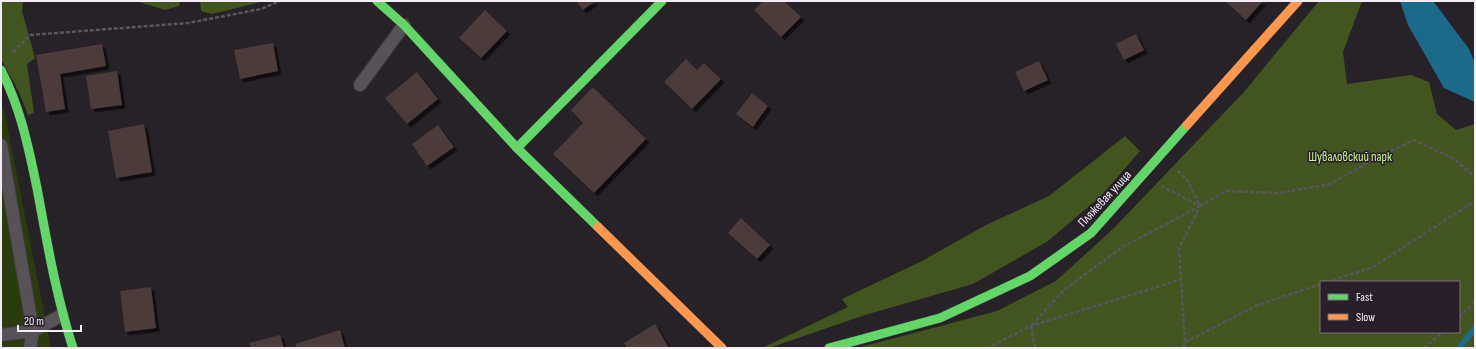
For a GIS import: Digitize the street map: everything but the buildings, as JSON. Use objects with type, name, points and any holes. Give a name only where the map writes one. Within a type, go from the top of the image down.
[{"type":"street","points":[[377,1],[404,25],[517,148],[722,348]]},
{"type":"street","points":[[517,148],[662,1]]},
{"type":"street","name":"Пляжевая улица","points":[[829,348],[940,318],[1030,276],[1091,233],[1298,1]]},
{"type":"street","points":[[1,70],[14,95],[27,139],[62,315],[73,348]]},
{"type":"lane","points":[[360,85],[404,25]]},
{"type":"lane","points":[[1,145],[33,331],[30,348]]},
{"type":"lane","points":[[1,335],[33,331],[62,315]]},
{"type":"path","points":[[11,54],[30,35],[188,23],[261,9],[280,1]]},
{"type":"path","points":[[1031,326],[1064,290],[1121,248],[1226,191],[1279,192],[1330,184],[1372,160],[1414,140],[1454,159],[1475,177]]},
{"type":"path","points":[[1162,154],[1188,181],[1200,206]]},
{"type":"path","points":[[1142,176],[1200,206]]},
{"type":"path","points":[[1330,281],[1373,267],[1475,201]]},
{"type":"path","points":[[1183,348],[1185,342],[1182,280],[1178,248],[1200,206]]},
{"type":"path","points":[[987,348],[1031,326],[1182,280]]},
{"type":"path","points":[[1185,342],[1258,305],[1320,284]]},
{"type":"path","points":[[1460,316],[1475,302]]},
{"type":"path","points":[[1031,326],[1036,348]]},
{"type":"path","points":[[1424,348],[1442,333]]},
{"type":"green space","points":[[1,1],[23,1],[22,11],[35,58],[27,64],[34,113],[28,115],[19,92],[1,59]]},
{"type":"green space","points":[[136,1],[180,1],[179,6],[165,10]]},
{"type":"green space","points":[[200,1],[265,1],[212,14],[201,11]]},
{"type":"green space","name":"Шуваловский парк","points":[[1319,1],[1362,1],[1343,52],[1347,84],[1411,75],[1429,82],[1437,114],[1456,130],[1475,124],[1475,348],[857,348],[997,311],[1056,281],[1114,228],[1243,93]]},
{"type":"green space","points":[[1,105],[5,114],[51,348],[1,348]]},
{"type":"green space","points":[[1125,136],[1140,151],[1101,196],[1048,241],[973,284],[865,315],[769,348],[762,348],[848,307],[842,299],[920,262],[986,225],[1049,196]]},
{"type":"water","points":[[1400,1],[1433,1],[1469,49],[1475,63],[1475,102],[1444,88],[1408,25]]},
{"type":"waterway","points":[[1459,348],[1475,328]]},
{"type":"traffic: fast","points":[[377,1],[404,25],[517,148]]},
{"type":"traffic: fast","points":[[598,227],[517,148],[662,1]]},
{"type":"traffic: fast","points":[[1,70],[14,99],[27,142],[48,249],[73,348]]},
{"type":"traffic: fast","points":[[829,348],[940,318],[1030,276],[1091,233],[1187,125]]},
{"type":"traffic: slow","points":[[1187,125],[1298,1]]},
{"type":"traffic: slow","points":[[598,227],[722,348]]}]
